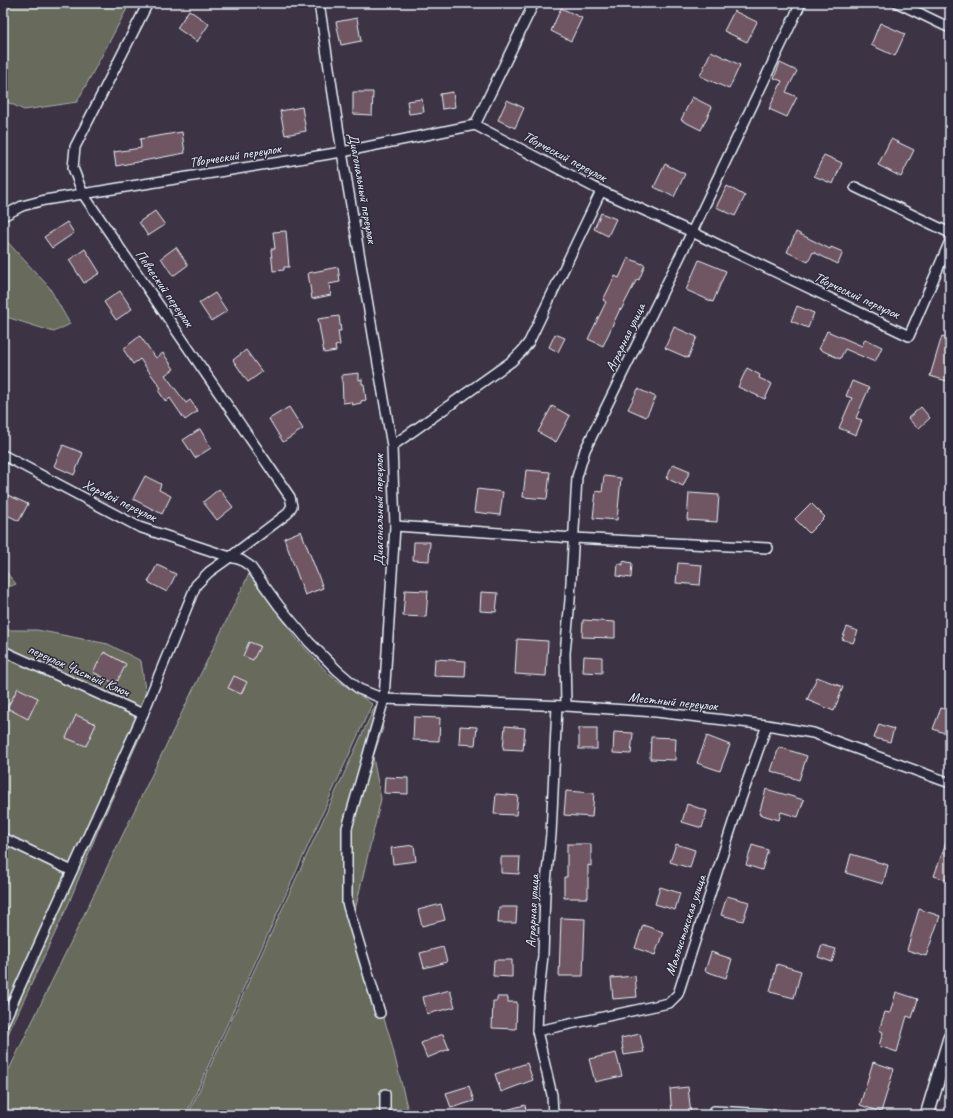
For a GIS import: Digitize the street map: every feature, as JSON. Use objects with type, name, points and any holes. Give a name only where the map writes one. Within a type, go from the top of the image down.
[{"type":"main road","points":[[927,1115],[950,1038]]},
{"type":"street","name":"Певческий переулок","points":[[3,1023],[142,714],[196,586],[209,572],[287,514],[292,506],[290,497],[83,194],[73,168],[75,147],[148,3]]},
{"type":"street","name":"Диагональный переулок","points":[[318,3],[392,446],[395,526],[384,699],[347,828],[347,903],[380,1013]]},
{"type":"street","points":[[475,125],[534,3]]},
{"type":"street","name":"Аграрная улица","points":[[566,706],[566,654],[577,477],[585,450],[802,3]]},
{"type":"street","points":[[898,3],[950,28]]},
{"type":"street","name":"Творческий переулок","points":[[3,216],[22,206],[45,200],[342,152],[475,125],[601,191],[692,232],[909,336],[950,241]]},
{"type":"street","points":[[855,188],[950,233]]},
{"type":"street","points":[[392,446],[512,361],[522,351],[529,342],[601,191]]},
{"type":"street","name":"Хоровой переулок","points":[[3,455],[139,528],[241,560],[250,566],[279,606],[309,642],[337,670],[359,689],[384,699]]},
{"type":"street","points":[[395,526],[574,538],[768,548]]},
{"type":"street","name":"переулок Чистый Ключ","points":[[3,651],[142,714]]},
{"type":"street","name":"Местный переулок","points":[[384,699],[566,706],[656,712],[768,725],[813,733],[950,783]]},
{"type":"street","name":"Аграрная улица","points":[[554,1115],[552,1095],[537,1031],[543,955],[545,892],[551,834],[557,706]]},
{"type":"street","name":"Малоистокская улица","points":[[537,1031],[668,1003],[678,994],[736,813],[768,725]]},
{"type":"street","points":[[3,838],[72,871]]},
{"type":"street","points":[[385,1094],[385,1115]]},
{"type":"street","points":[[714,1111],[786,1115]]},
{"type":"green space","points":[[3,3],[130,3],[77,102],[24,110],[3,100]]},
{"type":"green space","points":[[3,237],[49,287],[70,324],[54,332],[3,316]]},
{"type":"green space","points":[[3,568],[16,584],[3,589]]},
{"type":"green space","points":[[249,574],[299,642],[330,675],[372,704],[186,1115],[3,1115],[3,1082]]},
{"type":"green space","points":[[3,630],[37,630],[108,644],[141,661],[148,711],[143,730],[99,828],[68,905],[3,1045]]},
{"type":"green space","points":[[375,706],[383,728],[373,757],[381,799],[352,923],[390,1037],[409,1115],[188,1115]]},
{"type":"building","points":[[561,8],[582,18],[571,41],[551,31]]},
{"type":"building","points":[[189,10],[209,24],[197,42],[177,28]]},
{"type":"building","points":[[734,11],[757,22],[747,42],[724,31]]},
{"type":"building","points":[[357,18],[361,41],[341,45],[336,22]]},
{"type":"building","points":[[880,23],[905,34],[895,56],[871,45]]},
{"type":"building","points":[[711,51],[740,65],[729,89],[700,76]]},
{"type":"building","points":[[780,63],[797,71],[786,92],[797,97],[787,117],[769,109],[782,81],[774,78]]},
{"type":"building","points":[[353,92],[373,92],[372,115],[353,114]]},
{"type":"building","points":[[453,92],[455,107],[442,109],[440,94]]},
{"type":"building","points":[[692,97],[712,107],[701,130],[681,120]]},
{"type":"building","points":[[422,99],[424,112],[409,114],[407,101]]},
{"type":"building","points":[[507,100],[524,108],[515,128],[498,120]]},
{"type":"building","points":[[302,107],[306,131],[285,135],[280,111]]},
{"type":"building","points":[[182,132],[185,153],[116,166],[114,152],[141,148],[140,139]]},
{"type":"building","points":[[891,139],[914,150],[901,177],[878,165]]},
{"type":"building","points":[[824,155],[842,163],[833,184],[814,176]]},
{"type":"building","points":[[665,164],[685,174],[674,197],[654,187]]},
{"type":"building","points":[[727,186],[745,196],[735,216],[716,207]]},
{"type":"building","points":[[155,211],[165,225],[148,236],[139,222]]},
{"type":"building","points":[[601,213],[616,219],[608,236],[594,229]]},
{"type":"building","points":[[67,222],[74,233],[52,248],[44,237]]},
{"type":"building","points":[[286,231],[289,267],[284,267],[284,270],[273,271],[271,249],[275,249],[273,232]]},
{"type":"building","points":[[796,232],[830,249],[831,247],[843,252],[838,264],[813,252],[808,262],[787,252]]},
{"type":"building","points":[[176,247],[188,265],[173,276],[161,258]]},
{"type":"building","points":[[85,249],[100,273],[84,283],[69,260]]},
{"type":"building","points":[[628,258],[645,265],[639,280],[637,279],[621,310],[620,309],[603,346],[588,339],[606,302],[603,300],[615,276],[619,278]]},
{"type":"building","points":[[699,260],[726,271],[713,302],[686,290]]},
{"type":"building","points":[[338,267],[340,282],[329,284],[331,295],[312,299],[308,273]]},
{"type":"building","points":[[120,291],[132,309],[116,320],[104,302]]},
{"type":"building","points":[[215,293],[227,311],[211,321],[199,303]]},
{"type":"building","points":[[797,306],[814,313],[808,328],[791,321]]},
{"type":"building","points":[[339,316],[341,331],[338,331],[340,345],[335,346],[336,351],[324,353],[318,319]]},
{"type":"building","points":[[674,327],[697,337],[688,358],[665,348]]},
{"type":"building","points":[[827,331],[862,346],[865,339],[882,347],[875,362],[845,349],[840,359],[819,349]]},
{"type":"building","points":[[555,334],[565,338],[558,352],[549,347]]},
{"type":"building","points":[[140,336],[156,358],[163,353],[174,369],[165,375],[186,403],[190,400],[198,411],[185,420],[170,398],[166,402],[158,390],[161,388],[140,359],[133,364],[123,349]]},
{"type":"building","points":[[942,336],[950,339],[950,382],[930,376]]},
{"type":"building","points":[[246,350],[262,372],[248,382],[233,360]]},
{"type":"building","points":[[747,368],[760,375],[759,378],[772,384],[765,399],[738,387]]},
{"type":"building","points":[[359,373],[359,380],[362,379],[362,384],[364,384],[366,400],[352,405],[351,402],[343,403],[342,375]]},
{"type":"building","points":[[852,381],[869,388],[856,418],[862,420],[856,435],[839,428],[852,398],[846,396]]},
{"type":"building","points":[[638,389],[656,397],[646,417],[628,409]]},
{"type":"building","points":[[552,406],[570,416],[556,442],[538,432]]},
{"type":"building","points":[[289,407],[303,429],[283,442],[269,419]]},
{"type":"building","points":[[921,407],[930,418],[918,429],[908,418]]},
{"type":"building","points":[[200,429],[211,448],[195,458],[183,440]]},
{"type":"building","points":[[63,445],[83,453],[74,475],[54,466]]},
{"type":"building","points":[[673,464],[690,471],[683,486],[666,478]]},
{"type":"building","points":[[526,470],[550,472],[547,499],[523,497]]},
{"type":"building","points":[[145,476],[161,484],[159,490],[171,496],[162,514],[133,499]]},
{"type":"building","points":[[604,476],[621,478],[617,520],[593,518],[596,491],[602,492]]},
{"type":"building","points":[[219,489],[233,507],[217,520],[203,502]]},
{"type":"building","points":[[477,489],[503,492],[500,515],[474,512]]},
{"type":"building","points":[[3,493],[28,504],[19,521],[3,513]]},
{"type":"building","points":[[689,493],[719,495],[717,522],[687,520]]},
{"type":"building","points":[[811,503],[825,517],[809,533],[795,519]]},
{"type":"building","points":[[301,531],[323,588],[305,595],[284,538]]},
{"type":"building","points":[[414,542],[430,542],[429,561],[413,560]]},
{"type":"building","points":[[623,561],[632,563],[631,578],[617,576],[618,563],[623,565]]},
{"type":"building","points":[[678,563],[702,565],[700,585],[676,583]]},
{"type":"building","points":[[157,565],[176,574],[167,592],[148,582]]},
{"type":"building","points":[[405,590],[428,591],[426,617],[403,616]]},
{"type":"building","points":[[481,592],[498,593],[496,612],[480,611]]},
{"type":"building","points":[[583,620],[615,622],[615,638],[582,637]]},
{"type":"building","points":[[847,627],[858,631],[853,643],[842,639]]},
{"type":"building","points":[[517,639],[548,641],[546,676],[515,674]]},
{"type":"building","points":[[249,642],[260,646],[253,660],[243,656]]},
{"type":"building","points":[[104,652],[126,664],[116,684],[93,672]]},
{"type":"building","points":[[584,656],[602,657],[602,673],[583,672]]},
{"type":"building","points":[[435,659],[466,661],[465,677],[434,676]]},
{"type":"building","points":[[234,676],[247,682],[241,694],[228,688]]},
{"type":"building","points":[[817,677],[843,687],[834,711],[807,700]]},
{"type":"building","points":[[18,688],[38,698],[28,719],[7,708]]},
{"type":"building","points":[[941,708],[950,711],[950,735],[933,729]]},
{"type":"building","points":[[76,715],[96,724],[86,746],[66,738]]},
{"type":"building","points":[[414,717],[440,718],[439,741],[413,740]]},
{"type":"building","points":[[879,724],[894,729],[890,742],[874,738]]},
{"type":"building","points":[[460,726],[477,727],[475,745],[459,744]]},
{"type":"building","points":[[505,726],[525,728],[523,750],[503,749]]},
{"type":"building","points":[[579,728],[597,728],[597,749],[579,749]]},
{"type":"building","points":[[614,732],[633,733],[631,754],[613,753]]},
{"type":"building","points":[[707,736],[730,745],[720,771],[697,763]]},
{"type":"building","points":[[651,737],[676,738],[675,760],[650,759]]},
{"type":"building","points":[[779,747],[807,756],[799,780],[771,771]]},
{"type":"building","points":[[385,777],[408,778],[408,794],[384,793]]},
{"type":"building","points":[[766,789],[804,800],[798,817],[781,812],[779,820],[759,814]]},
{"type":"building","points":[[566,791],[594,793],[592,817],[564,815]]},
{"type":"building","points":[[496,794],[518,796],[516,815],[494,814]]},
{"type":"building","points":[[687,804],[707,811],[702,828],[682,822]]},
{"type":"building","points":[[949,834],[950,835],[950,881],[934,876]]},
{"type":"building","points":[[567,844],[591,844],[591,866],[588,865],[588,898],[564,898],[564,877],[567,877]]},
{"type":"building","points":[[676,844],[695,850],[690,868],[670,862]]},
{"type":"building","points":[[414,845],[416,861],[393,864],[391,848]]},
{"type":"building","points":[[752,845],[768,850],[762,870],[746,865]]},
{"type":"building","points":[[851,854],[888,865],[883,884],[846,873]]},
{"type":"building","points":[[501,857],[520,857],[519,874],[501,873]]},
{"type":"building","points":[[660,887],[680,893],[675,910],[655,904]]},
{"type":"building","points":[[727,896],[749,902],[743,921],[721,915]]},
{"type":"building","points":[[441,904],[445,920],[422,926],[418,910]]},
{"type":"building","points":[[499,907],[517,907],[516,923],[498,923]]},
{"type":"building","points":[[919,909],[940,916],[926,956],[907,950]]},
{"type":"building","points":[[561,918],[585,919],[583,976],[559,976]]},
{"type":"building","points":[[643,925],[663,932],[655,955],[635,948]]},
{"type":"building","points":[[822,945],[836,949],[832,962],[818,957]]},
{"type":"building","points":[[443,947],[447,962],[424,968],[420,953]]},
{"type":"building","points":[[711,952],[732,959],[726,978],[705,971]]},
{"type":"building","points":[[494,960],[512,960],[512,977],[493,976]]},
{"type":"building","points":[[777,964],[801,971],[794,998],[770,992]]},
{"type":"building","points":[[635,976],[637,997],[613,999],[611,978]]},
{"type":"building","points":[[450,990],[455,1007],[427,1014],[423,997]]},
{"type":"building","points":[[896,992],[918,999],[912,1018],[907,1016],[897,1052],[879,1046],[883,1032],[879,1030],[885,1012],[890,1013]]},
{"type":"building","points":[[497,997],[508,997],[508,1002],[517,1002],[516,1029],[492,1028],[493,1001],[497,1001]]},
{"type":"building","points":[[443,1034],[449,1049],[427,1058],[421,1043]]},
{"type":"building","points":[[640,1034],[644,1052],[624,1055],[621,1038]]},
{"type":"building","points":[[616,1053],[622,1076],[595,1082],[589,1059]]},
{"type":"building","points":[[873,1062],[894,1069],[881,1112],[860,1105]]},
{"type":"building","points":[[527,1063],[533,1080],[501,1092],[495,1074]]},
{"type":"building","points":[[469,1086],[474,1101],[451,1108],[446,1093]]},
{"type":"building","points":[[688,1087],[691,1115],[672,1115],[670,1089]]},
{"type":"building","points":[[525,1105],[527,1115],[499,1115],[498,1112]]}]
